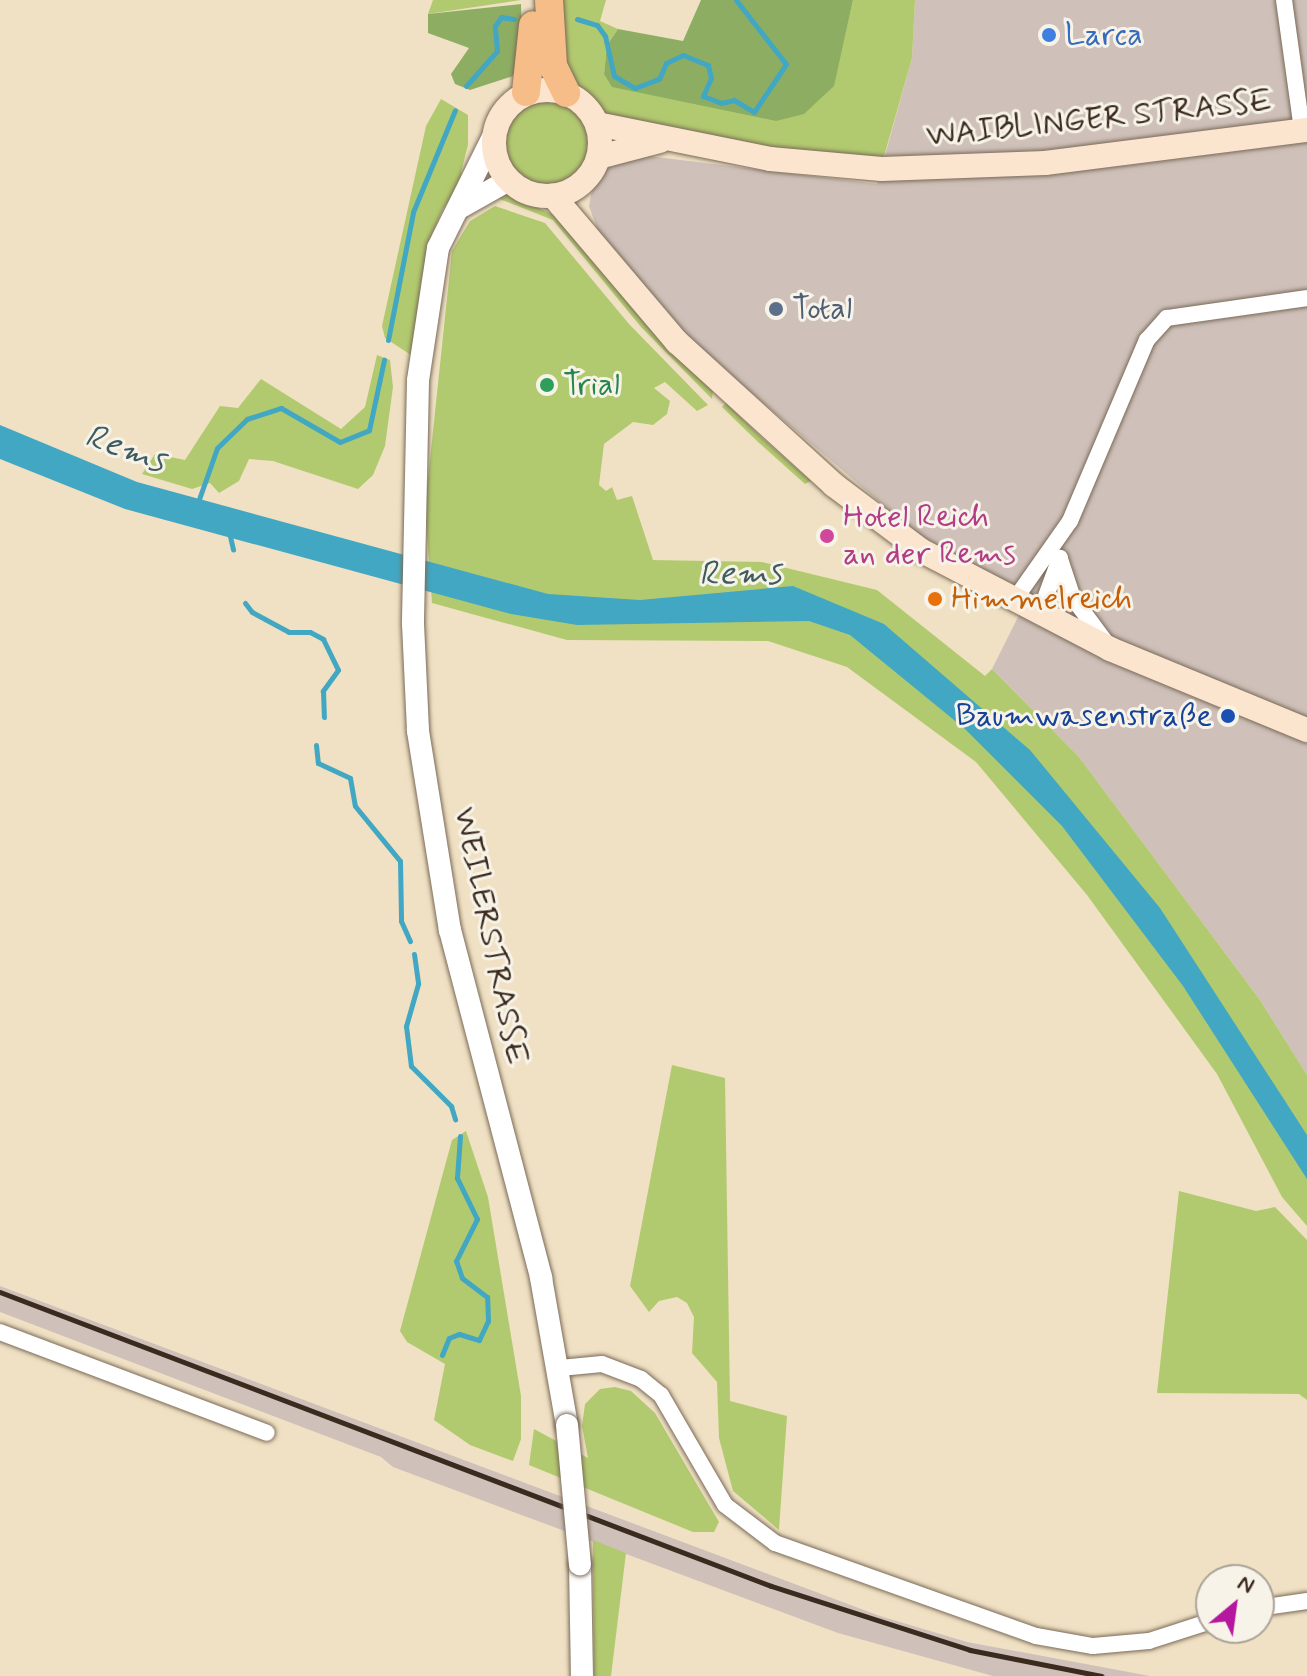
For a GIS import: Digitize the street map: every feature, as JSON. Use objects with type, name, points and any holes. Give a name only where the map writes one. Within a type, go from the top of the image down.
[{"type":"highway","points":[[526,92],[533,63],[534,0]]},
{"type":"highway","points":[[549,0],[553,66],[566,93]]},
{"type":"main road","points":[[526,92],[566,93],[585,106],[597,124],[599,157],[582,184],[553,196],[522,190],[509,180],[500,167],[493,137],[505,109],[526,92]]},
{"type":"main road","name":"WAIBLINGER STRASSE","points":[[597,124],[660,141],[839,167],[959,169],[1304,130]]},
{"type":"main road","name":"WAIBLINGER STRASSE","points":[[599,157],[660,141]]},
{"type":"main road","points":[[582,184],[590,243]]},
{"type":"main road","points":[[553,196],[677,342],[834,485],[922,551],[1013,602],[1110,649],[1307,730]]},
{"type":"street","points":[[1284,0],[1304,130]]},
{"type":"street","name":"WEILERSTRASSE","points":[[493,137],[460,207],[446,226],[433,272],[418,381],[413,624],[418,731],[450,930],[560,1368],[580,1564],[582,1676]]},
{"type":"street","points":[[460,207],[509,180]]},
{"type":"street","points":[[1039,615],[1060,559],[1070,521],[1147,340],[1167,318],[1307,298]]},
{"type":"street","points":[[1013,602],[1070,521]]},
{"type":"street","points":[[1060,559],[1073,598],[1110,649]]},
{"type":"street","points":[[0,1332],[267,1433]]},
{"type":"street","points":[[560,1368],[602,1364],[641,1379],[661,1395],[725,1505],[775,1543],[1036,1636],[1093,1646],[1149,1641],[1195,1626]]},
{"type":"street","points":[[1275,1606],[1307,1601]]},
{"type":"shaded area","points":[[915,0],[1307,0],[1307,1075],[1260,1000],[1079,757],[992,669],[1026,601],[922,538],[672,325],[601,239],[589,206],[593,184],[608,163],[632,154],[877,184],[912,58]]},
{"type":"shaded area","points":[[0,1286],[880,1616],[967,1642],[1150,1676],[993,1676],[838,1633],[393,1467],[381,1457],[0,1312]]},
{"type":"green space","points":[[433,0],[521,0],[428,14]]},
{"type":"green space","points":[[559,0],[606,0],[600,21],[618,29],[607,45],[604,74],[833,86],[853,0],[915,0],[912,58],[883,160],[836,160],[610,122],[571,86],[560,50]]},
{"type":"green space","points":[[701,0],[853,0],[834,86],[804,114],[776,121],[612,87],[604,74],[607,45],[618,29],[683,41]]},
{"type":"green space","points":[[521,4],[522,49],[513,76],[470,90],[455,84],[451,74],[469,48],[428,33],[428,14]]},
{"type":"green space","points":[[547,98],[564,101],[579,111],[589,126],[592,143],[589,160],[579,175],[564,185],[547,188],[530,185],[515,175],[505,160],[502,143],[505,126],[515,111],[530,101]]},
{"type":"green space","points":[[441,99],[468,115],[468,145],[461,172],[466,179],[443,209],[428,243],[411,355],[385,338],[382,326],[426,126]]},
{"type":"green space","points":[[507,193],[556,216],[713,390],[712,399],[641,327],[553,220],[497,198]]},
{"type":"green space","points":[[495,206],[545,223],[629,324],[708,405],[697,411],[665,382],[654,388],[670,401],[667,414],[653,425],[633,422],[604,444],[599,485],[606,491],[612,487],[617,500],[632,496],[653,560],[762,562],[877,590],[985,676],[992,669],[1079,757],[1260,1000],[1307,1075],[1307,1226],[1282,1197],[1217,1074],[1087,895],[976,762],[847,667],[768,641],[567,640],[432,603],[425,507],[452,251],[470,221]]},
{"type":"green space","points":[[377,355],[390,360],[393,387],[385,446],[373,475],[358,489],[273,461],[249,459],[239,481],[219,493],[210,483],[192,489],[142,474],[155,454],[185,460],[220,406],[238,408],[261,379],[341,429],[365,407]]},
{"type":"green space","points":[[726,403],[811,481],[805,484],[758,442],[722,407]]},
{"type":"green space","points":[[672,1065],[725,1078],[730,1401],[787,1416],[779,1530],[733,1491],[719,1438],[717,1382],[692,1353],[694,1317],[687,1303],[677,1297],[659,1301],[649,1312],[630,1286]]},
{"type":"green space","points":[[466,1131],[488,1197],[521,1396],[521,1439],[513,1461],[470,1445],[434,1420],[445,1364],[407,1342],[400,1331],[452,1140]]},
{"type":"green space","points":[[1179,1191],[1256,1211],[1275,1207],[1307,1240],[1307,1400],[1299,1394],[1157,1393]]},
{"type":"green space","points":[[615,1387],[631,1391],[655,1413],[719,1522],[714,1532],[693,1532],[529,1465],[534,1429],[588,1458],[582,1426],[585,1404],[600,1389]]},
{"type":"green space","points":[[593,1540],[626,1553],[611,1676],[594,1676]]},
{"type":"water","points":[[0,425],[137,482],[548,594],[640,600],[793,586],[884,624],[1030,750],[1160,908],[1307,1135],[1307,1179],[1183,986],[1062,826],[965,729],[850,635],[809,621],[577,625],[511,614],[125,509],[0,459]]},
{"type":"waterway","points":[[577,19],[597,25],[605,36],[614,76],[635,88],[659,79],[666,63],[683,55],[708,65],[711,78],[703,96],[721,103],[734,100],[754,112],[786,64],[736,0]]},
{"type":"waterway","points":[[466,86],[497,51],[495,26],[501,17],[514,19]]},
{"type":"waterway","points":[[388,340],[413,212],[455,110]]},
{"type":"waterway","points":[[198,502],[217,448],[247,419],[281,408],[340,442],[369,430],[384,360]]},
{"type":"waterway","points":[[229,532],[233,550]]},
{"type":"waterway","points":[[245,603],[252,612],[289,632],[310,632],[323,639],[338,670],[323,691],[324,717]]},
{"type":"waterway","points":[[316,745],[318,763],[350,778],[355,806],[400,861],[401,921],[410,941]]},
{"type":"waterway","points":[[414,954],[418,984],[406,1026],[411,1066],[451,1106],[455,1119]]},
{"type":"waterway","points":[[442,1355],[449,1338],[459,1334],[479,1340],[488,1321],[487,1297],[462,1278],[456,1261],[477,1219],[457,1178],[460,1136]]},
{"type":"railway","points":[[0,1292],[771,1586],[970,1650],[1101,1676]]},
{"type":"place","name":"Larca","points":[[1049,35]]},
{"type":"place","name":"Total","points":[[776,309]]},
{"type":"place","name":"Trial","points":[[547,385]]},
{"type":"place","name":"Hotel Reich an der Rems","points":[[827,536]]},
{"type":"place","name":"Himmelreich","points":[[935,599]]},
{"type":"place","name":"Baumwasenstraße","points":[[1228,716]]},
{"type":"water label","name":"Rems","points":[[125,449]]},
{"type":"water label","name":"Rems","points":[[740,574]]}]
